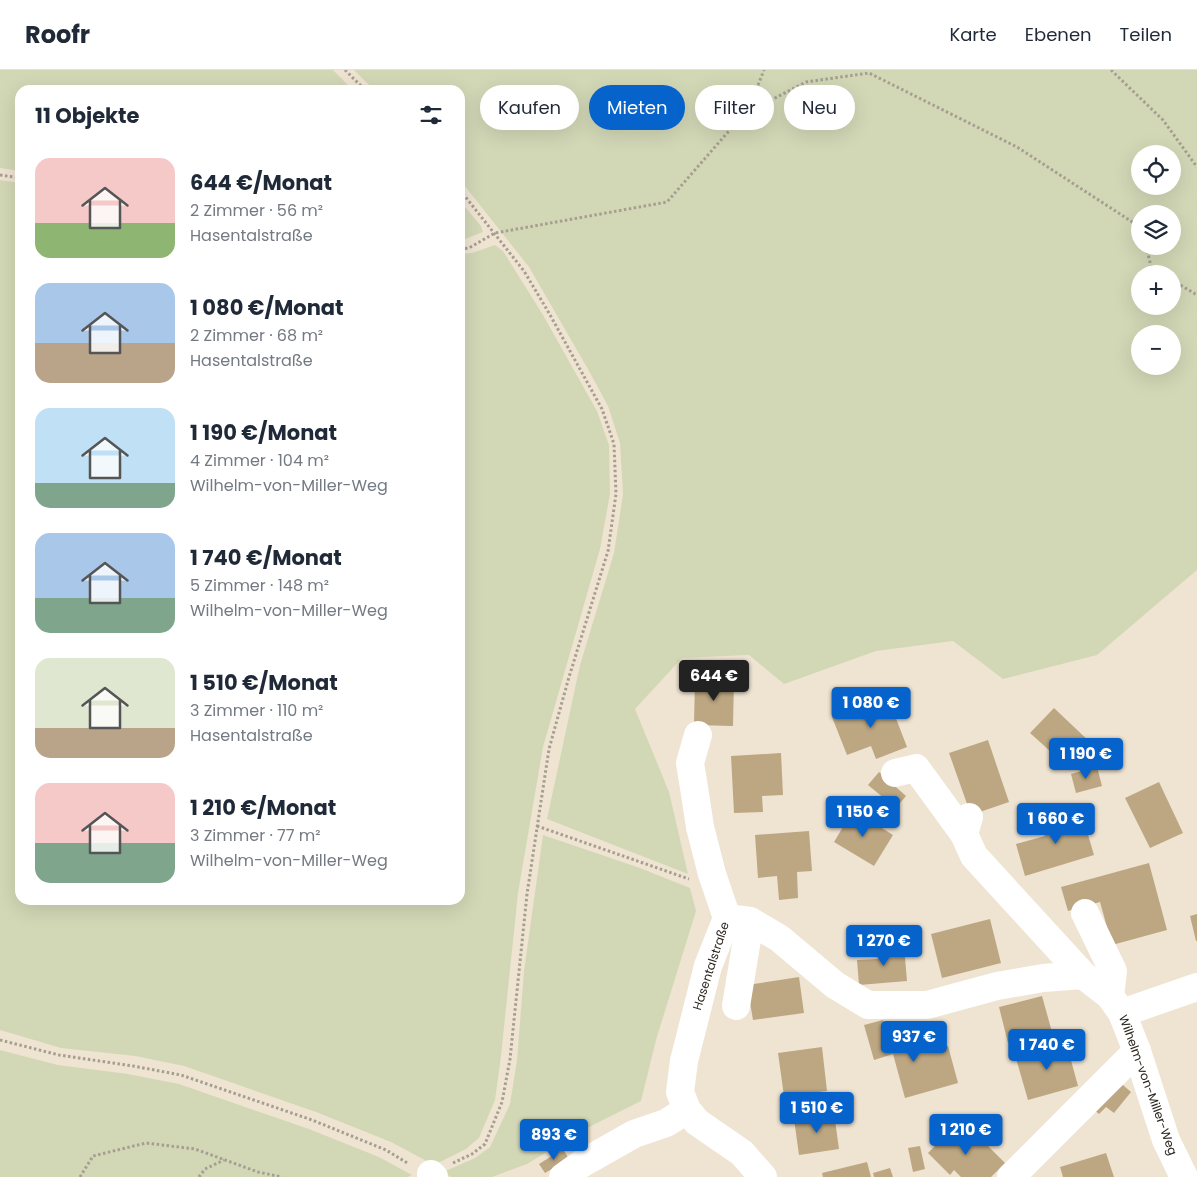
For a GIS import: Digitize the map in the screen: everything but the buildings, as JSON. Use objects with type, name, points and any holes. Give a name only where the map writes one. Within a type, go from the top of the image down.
[{"type":"street","name":"Hasentalstraße","points":[[687,1110],[680,1092],[684,1061],[708,966],[739,919],[718,889],[712,874],[700,827],[690,763],[698,734]]},
{"type":"street","points":[[895,773],[916,768],[967,825],[974,856],[1083,975],[1116,1004]]},
{"type":"street","points":[[1085,913],[1112,972],[1116,1004]]},
{"type":"street","points":[[736,1006],[739,919],[779,938],[835,985],[868,1005],[927,1005],[997,986],[1043,978],[1083,975]]},
{"type":"street","points":[[1005,996],[1043,978]]},
{"type":"street","points":[[1116,1004],[1197,988]]},
{"type":"street","name":"Wilhelm-von-Miller-Weg","points":[[1116,1004],[1137,1051],[1166,1140],[1184,1177]]},
{"type":"street","points":[[1011,1177],[1137,1051]]},
{"type":"street","points":[[563,1177],[581,1164],[634,1134],[666,1122],[687,1110],[697,1122],[742,1152],[763,1177]]},
{"type":"path","points":[[345,70],[360,85]]},
{"type":"path","points":[[758,85],[764,70]]},
{"type":"path","points":[[1111,70],[1163,120],[1197,167]]},
{"type":"path","points":[[774,99],[806,82],[869,74],[1018,147],[1131,221]]},
{"type":"path","points":[[465,248],[470,248],[495,233],[668,202],[730,130]]},
{"type":"path","points":[[0,175],[15,177]]},
{"type":"path","points":[[0,1040],[59,1056],[134,1066],[181,1075],[312,1120],[386,1150],[419,1170],[433,1175],[472,1154],[485,1144],[502,1102],[510,1059],[523,923],[549,748],[608,551],[616,494],[614,444],[602,409],[524,272],[465,196]]},
{"type":"path","points":[[1181,285],[1197,294]]},
{"type":"path","points":[[537,826],[718,889]]},
{"type":"path","points":[[80,1177],[93,1156],[146,1143],[195,1149],[258,1172],[282,1177]]},
{"type":"path","points":[[199,1177],[205,1169],[224,1160]]},
{"type":"green space","points":[[0,70],[333,70],[348,85],[15,85],[15,170],[0,168]]},
{"type":"green space","points":[[354,70],[1197,70],[1197,570],[1097,655],[1003,679],[953,641],[876,651],[784,684],[749,655],[682,658],[635,709],[669,792],[688,874],[547,819],[580,665],[614,553],[623,494],[620,443],[608,406],[529,267],[465,186],[465,85],[369,85]]},
{"type":"green space","points":[[0,180],[15,182],[15,905],[465,905],[465,254],[495,245],[503,251],[543,315],[597,411],[609,445],[610,494],[600,549],[543,747],[518,893],[495,1100],[479,1138],[466,1149],[434,1165],[391,1142],[316,1112],[184,1066],[135,1056],[61,1048],[0,1030]]},
{"type":"green space","points":[[465,207],[481,226],[483,232],[465,239]]},
{"type":"green space","points":[[543,835],[640,868],[690,888],[696,911],[656,1040],[641,1101],[585,1129],[527,1164],[492,1177],[451,1177],[443,1172],[475,1158],[490,1147],[510,1104],[517,1060],[524,971]]},
{"type":"green space","points":[[0,1050],[58,1065],[128,1074],[179,1084],[309,1129],[379,1157],[412,1175],[408,1177],[0,1177]]}]
